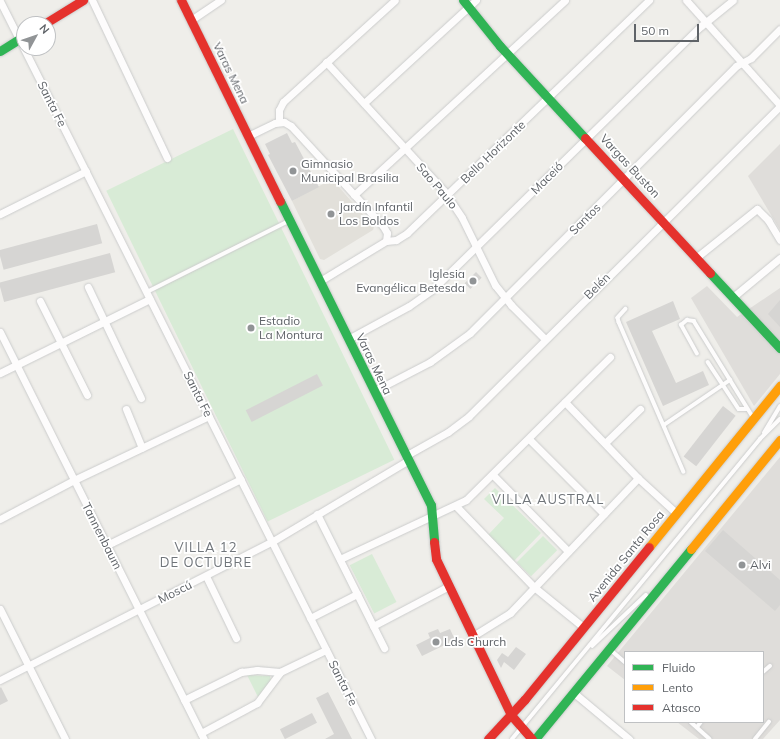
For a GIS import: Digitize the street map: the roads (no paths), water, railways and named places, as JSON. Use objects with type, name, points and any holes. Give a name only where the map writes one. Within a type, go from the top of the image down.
[{"type":"street","points":[[56,17],[83,0]]},
{"type":"street","points":[[92,0],[166,158]]},
{"type":"street","name":"Varas Mena","points":[[181,0],[408,457],[433,513],[434,555],[511,714],[532,739]]},
{"type":"street","points":[[191,20],[221,0]]},
{"type":"street","points":[[279,122],[279,110],[282,102],[395,0]]},
{"type":"street","points":[[364,103],[465,4],[476,0]]},
{"type":"street","points":[[354,195],[565,0]]},
{"type":"street","name":"Bello Horizonte","points":[[320,281],[386,241],[396,240],[407,233],[448,196],[649,0]]},
{"type":"street","points":[[686,0],[743,62],[780,106]]},
{"type":"street","name":"Maceió","points":[[348,338],[420,299],[476,248],[707,23],[733,0]]},
{"type":"street","name":"Santa Fe","points":[[0,1],[16,28]]},
{"type":"street","name":"Vargas Buston","points":[[465,4],[507,53],[626,178],[780,348]]},
{"type":"street","name":"Santos","points":[[374,391],[443,354],[470,333],[743,62],[780,29]]},
{"type":"street","points":[[0,51],[16,42]]},
{"type":"street","name":"Santa Fe","points":[[31,56],[146,292],[273,541],[371,739]]},
{"type":"street","name":"Sao Paulo","points":[[326,62],[448,196],[505,299],[545,339]]},
{"type":"street","name":"Belén","points":[[408,457],[448,432],[469,416],[663,220],[780,106]]},
{"type":"street","points":[[248,136],[279,122],[291,126],[383,226],[387,233],[386,241]]},
{"type":"street","points":[[0,214],[86,171]]},
{"type":"street","points":[[697,257],[757,208],[768,220],[780,240]]},
{"type":"street","points":[[733,297],[780,258]]},
{"type":"street","points":[[88,287],[141,398]]},
{"type":"street","points":[[0,373],[150,299]]},
{"type":"street","points":[[40,301],[87,395]]},
{"type":"street","name":"Tannenbaum","points":[[0,332],[203,736]]},
{"type":"street","points":[[340,559],[433,513],[456,506],[472,495],[610,357]]},
{"type":"street","name":"Avenida Santa Rosa","points":[[488,739],[511,714],[583,627],[780,386]]},
{"type":"street","points":[[565,402],[638,478],[676,512]]},
{"type":"street","points":[[126,409],[142,448]]},
{"type":"street","points":[[605,443],[640,409]]},
{"type":"street","points":[[0,519],[74,480],[209,416]]},
{"type":"street","points":[[529,439],[604,514]]},
{"type":"street","points":[[535,739],[780,440]]},
{"type":"street","name":"Moscú","points":[[0,680],[319,518],[408,457]]},
{"type":"street","points":[[493,475],[568,551]]},
{"type":"street","points":[[473,636],[506,617],[638,478]]},
{"type":"street","points":[[107,545],[241,479]]},
{"type":"street","points":[[456,506],[534,587],[583,627]]},
{"type":"street","points":[[319,518],[384,648]]},
{"type":"street","points":[[206,576],[236,638]]},
{"type":"street","points":[[373,626],[449,586]]},
{"type":"street","points":[[310,618],[357,594]]},
{"type":"street","points":[[0,609],[65,739]]},
{"type":"street","points":[[203,736],[257,703],[280,672],[326,650]]},
{"type":"street","points":[[184,700],[241,672],[257,670],[280,672]]},
{"type":"street","points":[[574,693],[630,739]]},
{"type":"lane","points":[[146,292],[290,220]]},
{"type":"lane","points":[[626,309],[618,318],[619,322],[684,472]]},
{"type":"lane","points":[[697,354],[681,325],[687,320],[694,321],[730,380],[747,403],[747,409],[754,418]]},
{"type":"lane","points":[[708,362],[739,409],[747,409]]},
{"type":"lane","points":[[664,425],[730,380]]},
{"type":"lane","points":[[760,439],[780,406]]},
{"type":"lane","points":[[512,739],[760,439],[780,419]]},
{"type":"lane","points":[[584,653],[677,566]]},
{"type":"lane","points":[[610,649],[624,661]]},
{"type":"lane","points":[[764,671],[770,666]]},
{"type":"lane","points":[[756,739],[769,722]]},
{"type":"lane","points":[[692,723],[710,739]]},
{"type":"lane","points":[[697,727],[700,723]]},
{"type":"place","name":"Gimnasio Municipal Brasilia","points":[[293,171]]},
{"type":"place","name":"Jardín Infantil Los Boldos","points":[[331,214]]},
{"type":"place","name":"Iglesia Evangélica Betesda","points":[[473,281]]},
{"type":"place","name":"Estadio La Montura","points":[[251,328]]},
{"type":"place","name":"Alvi","points":[[742,565]]},
{"type":"place","name":"Lds Church","points":[[436,642]]},
{"type":"district","name":"VILLA AUSTRAL","points":[[548,499]]},
{"type":"district","name":"VILLA 12 DE OCTUBRE","points":[[206,556]]}]
